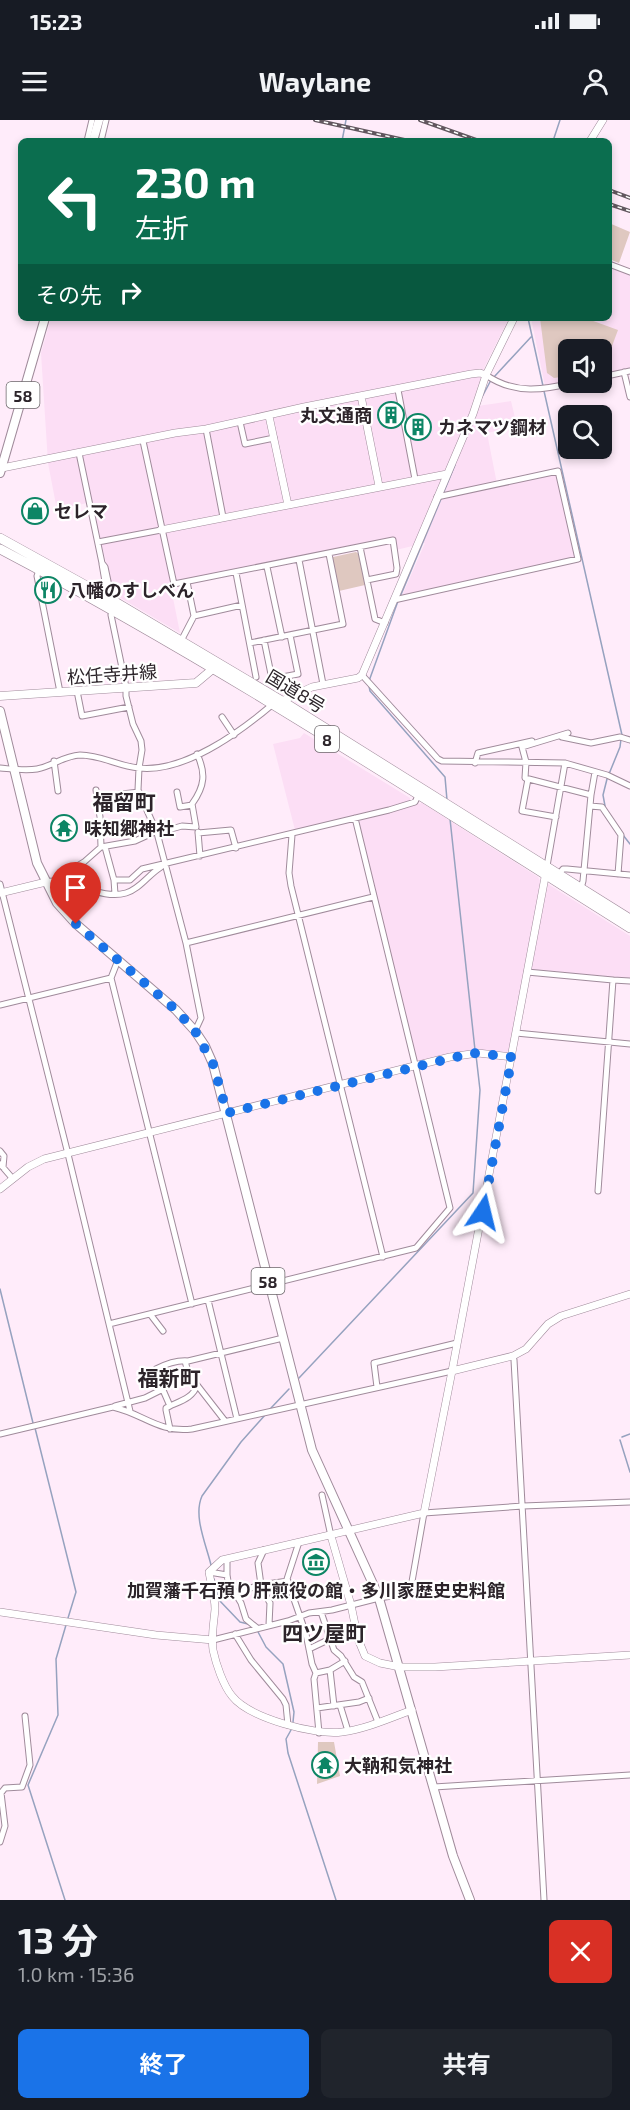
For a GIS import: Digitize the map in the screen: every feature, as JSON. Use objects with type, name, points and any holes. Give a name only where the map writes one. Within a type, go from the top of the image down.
[{"type":"highway","name":"国道8号","points":[[0,538],[110,597],[181,641],[272,705],[418,796],[440,805]]},
{"type":"highway","name":"国道8号","points":[[0,549],[215,667],[282,701],[440,805],[546,871],[630,928]]},
{"type":"highway","name":"国道8号","points":[[546,871],[559,874],[630,919]]},
{"type":"main road","points":[[94,138],[99,120]]},
{"type":"main road","name":"58","points":[[1,470],[44,321]]},
{"type":"main road","name":"松任寺井線","points":[[0,696],[196,683],[215,667]]},
{"type":"main road","name":"58","points":[[0,714],[32,843],[46,882],[57,903],[176,1010],[195,1031],[213,1064],[312,1450],[379,1598],[453,1856],[470,1900]]},
{"type":"street","points":[[88,138],[92,120]]},
{"type":"street","points":[[102,138],[106,120]]},
{"type":"street","points":[[592,138],[603,120]]},
{"type":"street","points":[[612,265],[630,272]]},
{"type":"street","points":[[364,678],[385,623],[441,497],[447,474],[513,321]]},
{"type":"street","points":[[612,375],[627,371],[630,397]]},
{"type":"street","points":[[1,470],[471,374],[480,373],[513,387],[544,389],[558,386]]},
{"type":"street","points":[[398,390],[415,479]]},
{"type":"street","points":[[361,396],[379,486]]},
{"type":"street","points":[[269,416],[288,505]]},
{"type":"street","points":[[240,422],[245,444],[274,438]]},
{"type":"street","points":[[206,429],[223,517]]},
{"type":"street","points":[[143,441],[174,584],[329,555],[393,540],[396,574],[367,580]]},
{"type":"street","points":[[80,453],[110,597]]},
{"type":"street","points":[[397,600],[578,560],[558,471],[441,497]]},
{"type":"street","points":[[98,542],[447,474]]},
{"type":"street","points":[[360,547],[375,619],[385,623]]},
{"type":"street","points":[[250,643],[343,624],[329,555]]},
{"type":"street","points":[[299,560],[323,684]]},
{"type":"street","points":[[102,563],[105,567],[110,597]]},
{"type":"street","points":[[267,567],[282,637]]},
{"type":"street","points":[[40,569],[37,576],[60,692]]},
{"type":"street","points":[[236,573],[256,677]]},
{"type":"street","points":[[181,641],[195,616],[187,582]]},
{"type":"street","points":[[195,616],[242,605]]},
{"type":"street","points":[[111,615],[133,724],[141,741],[139,792],[157,832],[186,943],[201,1018],[195,1031]]},
{"type":"street","points":[[264,640],[272,679],[298,674],[290,635]]},
{"type":"street","points":[[0,768],[38,769],[69,756],[89,755],[139,768],[154,769],[169,766],[217,746],[253,722],[272,705],[301,691],[323,684],[364,678],[438,759],[476,763],[565,763],[609,776],[630,786]]},
{"type":"street","points":[[77,691],[82,716],[129,707]]},
{"type":"street","points":[[222,717],[234,735]]},
{"type":"street","points":[[568,733],[522,747],[526,762],[525,778],[591,795]]},
{"type":"street","points":[[476,763],[477,753],[553,737],[566,737],[591,743],[625,738]]},
{"type":"street","points":[[197,754],[205,774],[192,805],[200,856]]},
{"type":"street","points":[[54,761],[58,791]]},
{"type":"street","points":[[0,1612],[156,1635],[213,1640],[309,1613],[410,1593],[512,1057],[565,763]]},
{"type":"street","points":[[581,888],[595,772]]},
{"type":"street","points":[[528,779],[522,811],[556,817]]},
{"type":"street","points":[[96,790],[103,847],[114,880],[115,894]]},
{"type":"street","points":[[97,797],[139,792]]},
{"type":"street","points":[[177,792],[180,807],[192,805]]},
{"type":"street","points":[[114,880],[130,880],[142,869],[292,835],[408,804],[415,802],[418,796]]},
{"type":"street","points":[[590,806],[602,807],[621,835],[618,874]]},
{"type":"street","points":[[109,1324],[416,1248],[450,1208],[373,897],[356,818]]},
{"type":"street","points":[[60,880],[63,875],[103,847],[135,841],[157,832],[182,826],[197,830],[231,830],[236,848]]},
{"type":"street","points":[[292,835],[290,873],[298,915],[383,1257]]},
{"type":"street","points":[[1,893],[60,880],[115,894],[126,893],[165,865]]},
{"type":"street","points":[[559,874],[567,869],[630,875]]},
{"type":"street","points":[[0,884],[130,1411]]},
{"type":"street","points":[[186,943],[373,897]]},
{"type":"street","points":[[118,960],[111,978],[192,1304]]},
{"type":"street","points":[[527,972],[630,981]]},
{"type":"street","points":[[0,1005],[111,978]]},
{"type":"street","points":[[598,1191],[613,980]]},
{"type":"street","points":[[516,1034],[630,1044]]},
{"type":"street","points":[[0,1189],[28,1167],[44,1159],[475,1053],[512,1057]]},
{"type":"street","points":[[0,1151],[4,1156],[1,1166],[13,1179]]},
{"type":"street","points":[[113,1407],[130,1411],[152,1423],[170,1429],[192,1429],[513,1356],[526,1349],[548,1324],[561,1316],[630,1294]]},
{"type":"street","points":[[208,1300],[237,1419]]},
{"type":"street","points":[[150,1314],[163,1331]]},
{"type":"street","points":[[170,1406],[156,1369],[175,1361],[221,1354],[283,1338]]},
{"type":"street","points":[[377,1387],[374,1363],[457,1343]]},
{"type":"street","points":[[513,1356],[544,1900]]},
{"type":"street","points":[[185,1361],[188,1372],[225,1421]]},
{"type":"street","points":[[170,1429],[166,1408],[192,1395],[197,1385]]},
{"type":"street","points":[[0,1434],[128,1403],[163,1389]]},
{"type":"street","points":[[322,1495],[358,1639],[365,1656],[380,1663],[400,1667],[630,1655]]},
{"type":"street","points":[[209,1572],[222,1560],[424,1513],[630,1502]]},
{"type":"street","points":[[299,1542],[288,1581],[316,1672],[319,1732]]},
{"type":"street","points":[[264,1550],[258,1563],[261,1585],[270,1603],[269,1625]]},
{"type":"street","points":[[227,1559],[227,1575],[246,1619],[254,1629]]},
{"type":"street","points":[[209,1572],[227,1575]]},
{"type":"street","points":[[209,1572],[215,1606],[213,1640],[216,1659],[231,1696],[252,1712],[291,1726],[319,1732],[348,1731],[412,1710]]},
{"type":"street","points":[[235,1593],[261,1585],[288,1581]]},
{"type":"street","points":[[321,1612],[334,1650],[354,1677],[362,1682],[378,1722]]},
{"type":"street","points":[[235,1634],[251,1660],[286,1704],[291,1726]]},
{"type":"street","points":[[309,1649],[330,1640]]},
{"type":"street","points":[[316,1672],[330,1670],[345,1662]]},
{"type":"street","points":[[330,1670],[337,1705],[348,1731]]},
{"type":"street","points":[[317,1708],[359,1702],[369,1698]]},
{"type":"street","points":[[0,1842],[5,1826],[1,1793],[5,1788],[22,1786],[30,1765],[25,1716]]},
{"type":"street","points":[[434,1787],[630,1775]]},
{"type":"shaded area","points":[[612,224],[630,232],[619,263],[612,260]]},
{"type":"shaded area","points":[[612,267],[630,274],[630,368],[612,372],[612,339],[558,339],[558,383],[545,386],[532,321],[612,321]]},
{"type":"shaded area","points":[[50,321],[508,321],[485,366],[471,407],[511,401],[517,426],[487,433],[497,484],[557,473],[576,558],[401,598],[425,543],[396,550],[394,537],[170,583],[180,633],[114,594],[91,502],[57,510],[48,463],[41,353]]},
{"type":"shaded area","points":[[540,321],[593,321],[618,330],[612,346],[612,339],[558,339],[558,377],[554,378],[547,373]]},
{"type":"shaded area","points":[[356,552],[359,554],[365,585],[339,591],[332,559]]},
{"type":"shaded area","points":[[304,733],[410,800],[399,805],[295,830],[273,744],[300,738]]},
{"type":"shaded area","points":[[422,803],[538,877],[541,883],[507,1052],[481,1050],[417,1062],[359,822],[361,819]]},
{"type":"shaded area","points":[[548,884],[630,936],[630,978],[532,970],[530,967]]},
{"type":"shaded area","points":[[318,1742],[334,1742],[340,1776],[317,1784]]},
{"type":"waterway","points":[[343,138],[346,120]]},
{"type":"waterway","points":[[554,138],[560,120]]},
{"type":"waterway","points":[[529,321],[543,386]]},
{"type":"waterway","points":[[494,377],[531,337]]},
{"type":"waterway","points":[[482,397],[491,380]]},
{"type":"waterway","points":[[544,391],[622,735]]},
{"type":"waterway","points":[[443,494],[455,465]]},
{"type":"waterway","points":[[400,597],[441,499]]},
{"type":"waterway","points":[[369,681],[398,601]]},
{"type":"waterway","points":[[369,686],[370,691],[445,777],[447,800]]},
{"type":"waterway","points":[[609,774],[621,739]]},
{"type":"waterway","points":[[605,806],[603,795],[607,779]]},
{"type":"waterway","points":[[450,819],[475,1050]]},
{"type":"waterway","points":[[623,835],[630,844]]},
{"type":"waterway","points":[[299,1378],[473,1193],[480,1090],[476,1055]]},
{"type":"waterway","points":[[0,1289],[33,1423]]},
{"type":"waterway","points":[[271,1408],[289,1389]]},
{"type":"waterway","points":[[211,1565],[200,1521],[202,1496],[241,1442],[266,1414]]},
{"type":"waterway","points":[[35,1428],[76,1592],[68,1618]]},
{"type":"waterway","points":[[622,1437],[630,1434]]},
{"type":"waterway","points":[[620,1440],[630,1472]]},
{"type":"waterway","points":[[214,1579],[219,1600],[240,1622],[248,1624]]},
{"type":"waterway","points":[[65,1900],[28,1785],[58,1715],[56,1659],[66,1625]]},
{"type":"waterway","points":[[257,1630],[266,1647],[283,1664],[294,1712],[293,1722]]},
{"type":"waterway","points":[[291,1730],[286,1739],[288,1753],[336,1900]]},
{"type":"railway","points":[[315,120],[396,138]]},
{"type":"railway","points":[[420,120],[471,138]]},
{"type":"railway","points":[[612,191],[630,198]]},
{"type":"railway","points":[[612,205],[630,211]]},
{"type":"place","name":"丸文通商","points":[[391,415]]},
{"type":"place","name":"カネマツ鋼材","points":[[418,427]]},
{"type":"place","name":"セレマ","points":[[35,511]]},
{"type":"place","name":"八幡のすしべん","points":[[48,590]]},
{"type":"place","name":"味知郷神社","points":[[64,828]]},
{"type":"place","name":"加賀藩千石預り肝煎役の館・多川家歴史史料館","points":[[316,1562]]},
{"type":"place","name":"大靹和気神社","points":[[325,1765]]},
{"type":"district","name":"福留町","points":[[124,801]]},
{"type":"district","name":"福新町","points":[[169,1377]]},
{"type":"district","name":"四ツ屋町","points":[[324,1632]]},
{"type":"route","points":[[76,924],[176,1010],[195,1031],[213,1064],[227,1113],[473,1053],[512,1057],[483,1212]]}]
